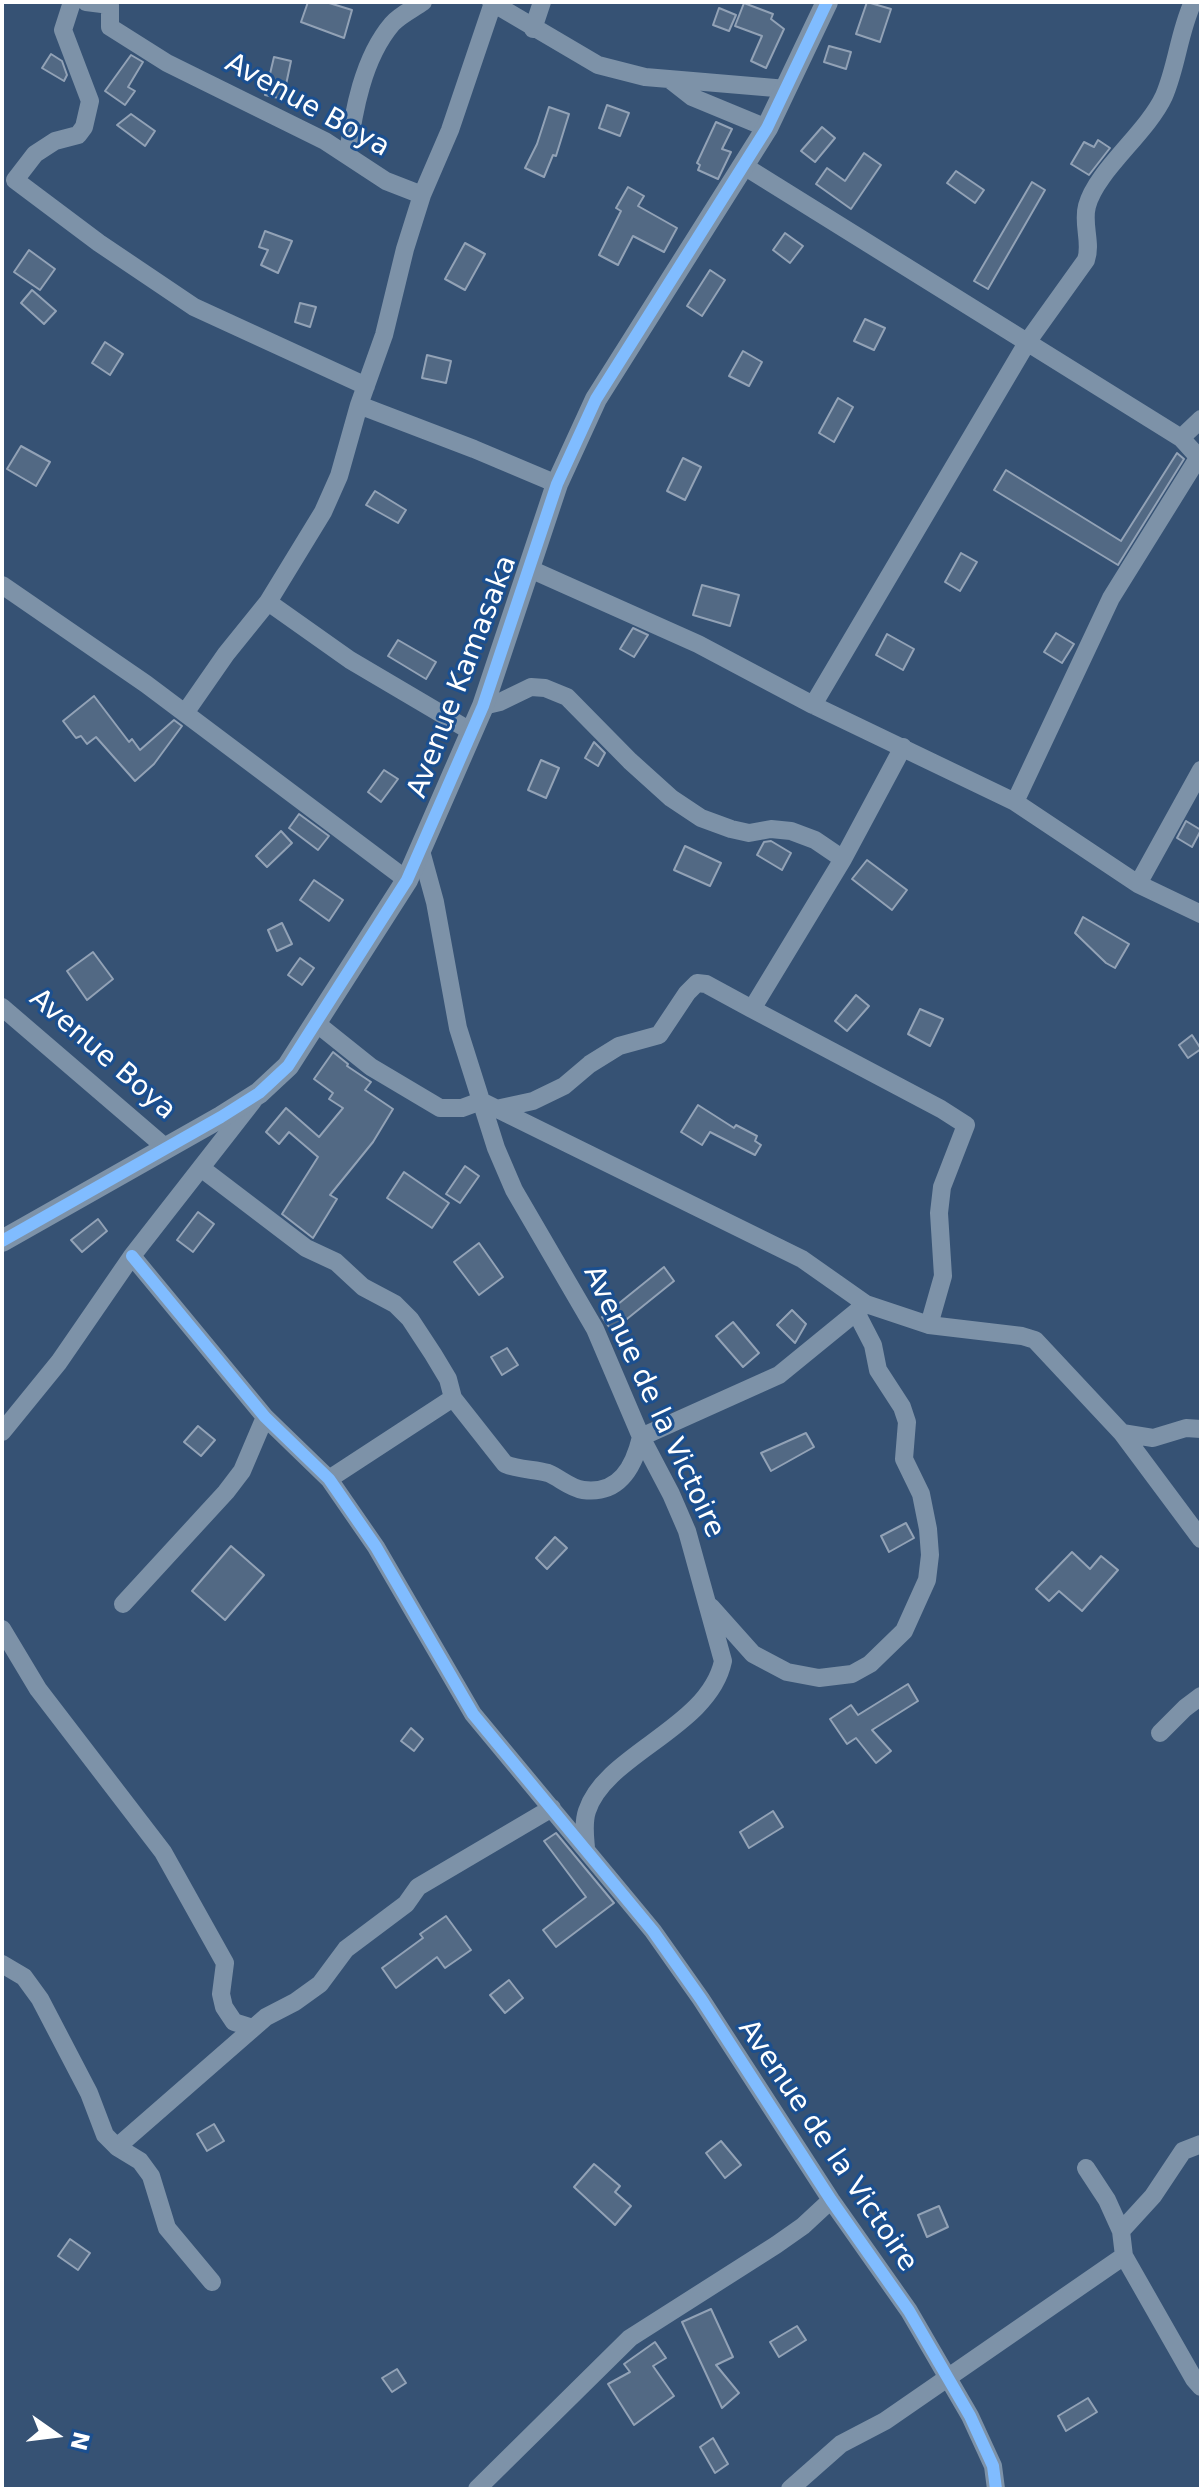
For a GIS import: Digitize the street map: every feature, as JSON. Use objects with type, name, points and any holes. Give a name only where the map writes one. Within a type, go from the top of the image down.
[{"type":"street","points":[[72,2],[63,30],[90,101],[84,127],[78,135],[55,141],[35,154],[9,176],[99,243],[194,307],[366,386]]},
{"type":"street","name":"Avenue Boya","points":[[86,2],[110,5],[110,27],[167,63],[348,155],[386,181],[422,195]]},
{"type":"street","points":[[348,155],[353,113],[384,35],[394,21],[423,2]]},
{"type":"street","points":[[533,29],[542,2]]},
{"type":"street","name":"Avenue Kamasaka","points":[[2,1241],[259,1093],[288,1066],[407,880],[421,851],[483,706],[557,484],[596,399],[767,128],[827,2]]},
{"type":"street","points":[[813,705],[1028,341],[1086,260],[1089,252],[1086,208],[1091,195],[1141,132],[1164,94],[1184,21],[1193,2]]},
{"type":"street","points":[[185,713],[226,654],[268,602],[339,476],[359,405],[384,335],[422,195],[450,130],[492,3],[598,65],[645,77],[787,89]]},
{"type":"street","points":[[669,79],[692,97],[767,128]]},
{"type":"street","points":[[744,166],[1181,438],[1200,459],[1111,598],[1015,802]]},
{"type":"street","points":[[359,405],[557,484]]},
{"type":"street","points":[[1181,438],[1201,419]]},
{"type":"street","points":[[530,569],[698,644],[813,705],[1015,802],[1138,884],[1201,914]]},
{"type":"street","points":[[2,585],[185,713],[407,880]]},
{"type":"street","points":[[268,602],[350,660],[472,732]]},
{"type":"street","points":[[483,706],[500,702],[531,687],[545,688],[567,697],[671,798],[701,818],[749,833],[771,829],[791,831],[815,840],[843,859]]},
{"type":"street","points":[[752,1009],[843,859],[903,747]]},
{"type":"street","points":[[1138,884],[1201,770]]},
{"type":"street","name":"Avenue de la Victoire","points":[[421,851],[435,902],[458,1028],[488,1105],[496,1148],[514,1190],[595,1329],[641,1437],[687,1531],[723,1661],[721,1672],[699,1703],[627,1764],[592,1799],[585,1814],[586,1848],[653,1931],[701,1999],[831,2200],[909,2311],[983,2442],[993,2466],[996,2489]]},
{"type":"street","points":[[316,1023],[371,1067],[440,1108],[533,1101],[564,1086],[590,1064],[619,1046],[659,1035],[687,993],[697,983],[706,984],[966,1125],[942,1187],[939,1213],[943,1276],[929,1325]]},
{"type":"street","name":"Avenue Boya","points":[[2,1007],[165,1147]]},
{"type":"street","points":[[2,1432],[59,1362],[132,1256],[259,1093]]},
{"type":"street","points":[[488,1105],[802,1259],[861,1308],[929,1325],[1035,1340],[1122,1433],[1201,1539]]},
{"type":"street","points":[[201,1168],[306,1248],[336,1262],[363,1287],[395,1304],[410,1319],[433,1354],[448,1379],[453,1398],[505,1464],[515,1469],[547,1473],[583,1490],[615,1484],[624,1477],[634,1463],[641,1437],[779,1375],[861,1308]]},
{"type":"street","points":[[132,1256],[265,1417],[329,1479],[376,1547],[473,1714],[586,1848]]},
{"type":"street","points":[[707,1602],[753,1654],[787,1672],[819,1678],[852,1674],[870,1664],[904,1631],[927,1580],[930,1555],[928,1529],[921,1494],[904,1459],[907,1422],[902,1407],[878,1370],[861,1308]]},
{"type":"street","points":[[329,1479],[453,1398]]},
{"type":"street","points":[[1173,1431],[1201,1412]]},
{"type":"street","points":[[123,1604],[242,1471],[265,1417]]},
{"type":"street","points":[[1122,1433],[1153,1438],[1186,1428],[1201,1429]]},
{"type":"street","points":[[2,1629],[38,1689],[163,1852],[225,1963],[221,1994],[224,2007],[234,2022],[253,2028]]},
{"type":"street","points":[[1160,1733],[1201,1696]]},
{"type":"street","points":[[117,2147],[266,2017],[320,1984],[346,1949],[406,1904],[418,1887],[552,1808]]},
{"type":"street","points":[[2,1964],[24,1977],[40,1999],[89,2093],[105,2135],[117,2147],[140,2161],[151,2176],[167,2228],[212,2282]]},
{"type":"street","points":[[1121,2231],[1153,2196],[1183,2151],[1201,2144]]},
{"type":"street","points":[[1086,2168],[1107,2200],[1121,2231],[1124,2256],[1149,2304],[1201,2387]]},
{"type":"street","points":[[477,2489],[630,2338],[776,2245],[831,2200]]},
{"type":"street","points":[[790,2489],[841,2444],[885,2421],[1124,2256]]},
{"type":"building","points":[[308,2],[326,2],[352,10],[344,38],[301,22]]},
{"type":"building","points":[[867,2],[891,9],[880,42],[856,34]]},
{"type":"building","points":[[744,3],[773,14],[771,19],[784,29],[766,68],[751,61],[762,36],[735,26]]},
{"type":"building","points":[[719,8],[736,15],[729,31],[713,25]]},
{"type":"building","points":[[829,46],[851,52],[846,69],[824,62]]},
{"type":"building","points":[[51,54],[62,61],[67,75],[64,81],[42,68]]},
{"type":"building","points":[[131,55],[143,62],[128,87],[135,91],[125,105],[105,91]]},
{"type":"building","points":[[274,57],[291,61],[283,99],[265,95]]},
{"type":"building","points":[[607,105],[629,113],[620,136],[599,128]]},
{"type":"building","points":[[549,107],[569,114],[556,156],[553,155],[544,177],[525,168]]},
{"type":"building","points":[[131,114],[155,131],[145,146],[117,125]]},
{"type":"building","points":[[716,122],[732,129],[722,149],[731,152],[718,179],[698,170],[700,165],[697,163]]},
{"type":"building","points":[[822,127],[835,138],[815,162],[801,151]]},
{"type":"building","points":[[1098,140],[1110,148],[1089,175],[1071,164],[1084,142],[1094,147]]},
{"type":"building","points":[[864,153],[881,165],[851,209],[816,184],[827,168],[845,181]]},
{"type":"building","points":[[956,171],[984,190],[975,203],[947,183]]},
{"type":"building","points":[[1032,182],[1045,190],[988,289],[974,281]]},
{"type":"building","points":[[628,187],[644,196],[638,206],[677,228],[664,252],[633,236],[618,265],[599,255],[621,211],[616,208]]},
{"type":"building","points":[[265,231],[292,241],[278,273],[261,265],[268,250],[259,247]]},
{"type":"building","points":[[785,233],[803,246],[790,263],[773,250]]},
{"type":"building","points":[[465,243],[485,254],[465,290],[445,279]]},
{"type":"building","points":[[29,250],[55,269],[40,290],[14,272]]},
{"type":"building","points":[[710,270],[725,280],[702,316],[687,306]]},
{"type":"building","points":[[32,290],[56,311],[44,324],[21,303]]},
{"type":"building","points":[[300,303],[316,307],[310,327],[295,322]]},
{"type":"building","points":[[865,319],[885,328],[874,350],[854,341]]},
{"type":"building","points":[[105,342],[123,354],[110,375],[92,363]]},
{"type":"building","points":[[743,351],[762,362],[749,386],[729,376]]},
{"type":"building","points":[[427,355],[451,361],[446,383],[422,378]]},
{"type":"building","points":[[838,398],[853,407],[834,442],[819,433]]},
{"type":"building","points":[[21,446],[50,462],[36,486],[7,469]]},
{"type":"building","points":[[1177,453],[1184,459],[1118,565],[994,490],[1006,470],[1121,541]]},
{"type":"building","points":[[683,458],[701,467],[685,500],[667,491]]},
{"type":"building","points":[[375,491],[406,510],[398,523],[366,505]]},
{"type":"building","points":[[961,553],[977,562],[960,591],[945,582]]},
{"type":"building","points":[[702,585],[739,595],[730,626],[693,615]]},
{"type":"building","points":[[633,628],[648,635],[634,657],[620,649]]},
{"type":"building","points":[[1056,633],[1074,644],[1062,663],[1044,652]]},
{"type":"building","points":[[887,634],[914,649],[903,670],[876,655]]},
{"type":"building","points":[[398,640],[436,662],[426,679],[388,656]]},
{"type":"building","points":[[94,696],[129,742],[132,739],[140,750],[174,720],[182,726],[154,764],[135,781],[96,737],[87,744],[81,736],[76,738],[63,721]]},
{"type":"building","points":[[594,742],[605,753],[598,766],[585,758]]},
{"type":"building","points":[[541,760],[559,768],[546,798],[528,790]]},
{"type":"building","points":[[384,770],[398,779],[381,802],[368,792]]},
{"type":"building","points":[[299,814],[329,836],[318,850],[289,828]]},
{"type":"building","points":[[1186,821],[1201,830],[1192,847],[1177,838]]},
{"type":"building","points":[[281,831],[292,843],[267,867],[256,856]]},
{"type":"building","points":[[771,841],[791,853],[782,870],[757,855],[764,842]]},
{"type":"building","points":[[685,846],[721,863],[710,886],[674,870]]},
{"type":"building","points":[[867,860],[907,890],[892,910],[852,879]]},
{"type":"building","points":[[314,880],[343,900],[329,921],[300,900]]},
{"type":"building","points":[[1083,917],[1129,944],[1115,968],[1075,933]]},
{"type":"building","points":[[282,923],[292,944],[277,951],[268,930]]},
{"type":"building","points":[[93,952],[113,979],[87,1000],[67,971]]},
{"type":"building","points":[[300,958],[314,968],[302,985],[288,975]]},
{"type":"building","points":[[856,995],[869,1006],[847,1031],[835,1021]]},
{"type":"building","points":[[920,1009],[943,1019],[930,1046],[908,1034]]},
{"type":"building","points":[[1192,1035],[1201,1049],[1188,1058],[1179,1045]]},
{"type":"building","points":[[333,1052],[371,1082],[365,1090],[393,1109],[373,1142],[330,1195],[337,1199],[313,1238],[282,1214],[318,1157],[289,1132],[279,1144],[266,1132],[286,1108],[319,1137],[343,1108],[329,1099],[333,1093],[314,1079]]},
{"type":"building","points":[[698,1105],[734,1128],[736,1125],[757,1136],[755,1141],[761,1145],[755,1155],[710,1132],[702,1145],[681,1132]]},
{"type":"building","points":[[465,1166],[479,1176],[460,1203],[446,1194]]},
{"type":"building","points":[[404,1172],[449,1203],[432,1228],[387,1198]]},
{"type":"building","points":[[198,1212],[214,1224],[193,1252],[177,1240]]},
{"type":"building","points":[[98,1219],[107,1231],[82,1252],[71,1240]]},
{"type":"building","points":[[479,1243],[503,1277],[479,1295],[454,1262]]},
{"type":"building","points":[[664,1267],[674,1281],[612,1331],[602,1317]]},
{"type":"building","points":[[792,1310],[806,1324],[795,1343],[777,1325]]},
{"type":"building","points":[[733,1322],[759,1353],[743,1367],[716,1336]]},
{"type":"building","points":[[507,1348],[518,1365],[502,1375],[491,1357]]},
{"type":"building","points":[[198,1426],[215,1440],[201,1456],[184,1442]]},
{"type":"building","points":[[806,1433],[814,1447],[771,1471],[761,1453]]},
{"type":"building","points":[[906,1523],[914,1538],[889,1552],[881,1536]]},
{"type":"building","points":[[555,1537],[567,1548],[547,1569],[536,1558]]},
{"type":"building","points":[[231,1546],[264,1575],[225,1620],[192,1591]]},
{"type":"building","points":[[1072,1552],[1090,1569],[1101,1556],[1118,1570],[1082,1611],[1059,1591],[1049,1601],[1036,1589]]},
{"type":"building","points":[[908,1684],[918,1701],[872,1730],[891,1751],[876,1763],[856,1738],[847,1744],[830,1719],[851,1705],[858,1715]]},
{"type":"building","points":[[411,1728],[423,1739],[414,1751],[401,1741]]},
{"type":"building","points":[[773,1811],[783,1827],[749,1848],[740,1832]]},
{"type":"building","points":[[556,1833],[614,1903],[556,1947],[543,1930],[586,1897],[544,1841]]},
{"type":"building","points":[[446,1916],[471,1950],[445,1968],[437,1957],[396,1988],[382,1968],[423,1938],[420,1934]]},
{"type":"building","points":[[509,1980],[523,1998],[505,2013],[490,1995]]},
{"type":"building","points":[[214,2124],[224,2141],[207,2151],[197,2134]]},
{"type":"building","points":[[721,2141],[741,2165],[725,2178],[706,2153]]},
{"type":"building","points":[[594,2164],[620,2186],[615,2192],[631,2206],[615,2225],[574,2187]]},
{"type":"building","points":[[939,2206],[948,2227],[927,2237],[918,2215]]},
{"type":"building","points":[[70,2239],[90,2253],[78,2270],[58,2256]]},
{"type":"building","points":[[711,2309],[733,2357],[716,2365],[739,2393],[722,2408],[682,2322]]},
{"type":"building","points":[[797,2326],[806,2340],[779,2357],[770,2342]]},
{"type":"building","points":[[655,2342],[666,2358],[653,2366],[674,2396],[634,2425],[608,2384],[630,2372],[624,2364]]},
{"type":"building","points":[[397,2369],[406,2383],[392,2392],[382,2378]]},
{"type":"building","points":[[1088,2398],[1097,2412],[1066,2431],[1058,2416]]},
{"type":"building","points":[[713,2438],[728,2464],[715,2473],[700,2447]]},
{"type":"cycle path","points":[[2,1241],[221,1117],[259,1093],[288,1066],[407,880],[483,706],[557,484],[596,399],[767,128],[827,2]]},
{"type":"cycle path","points":[[132,1256],[265,1417],[329,1479],[376,1547],[473,1714],[653,1931],[701,1999],[831,2200],[909,2311],[970,2416],[993,2466],[996,2489]]}]
